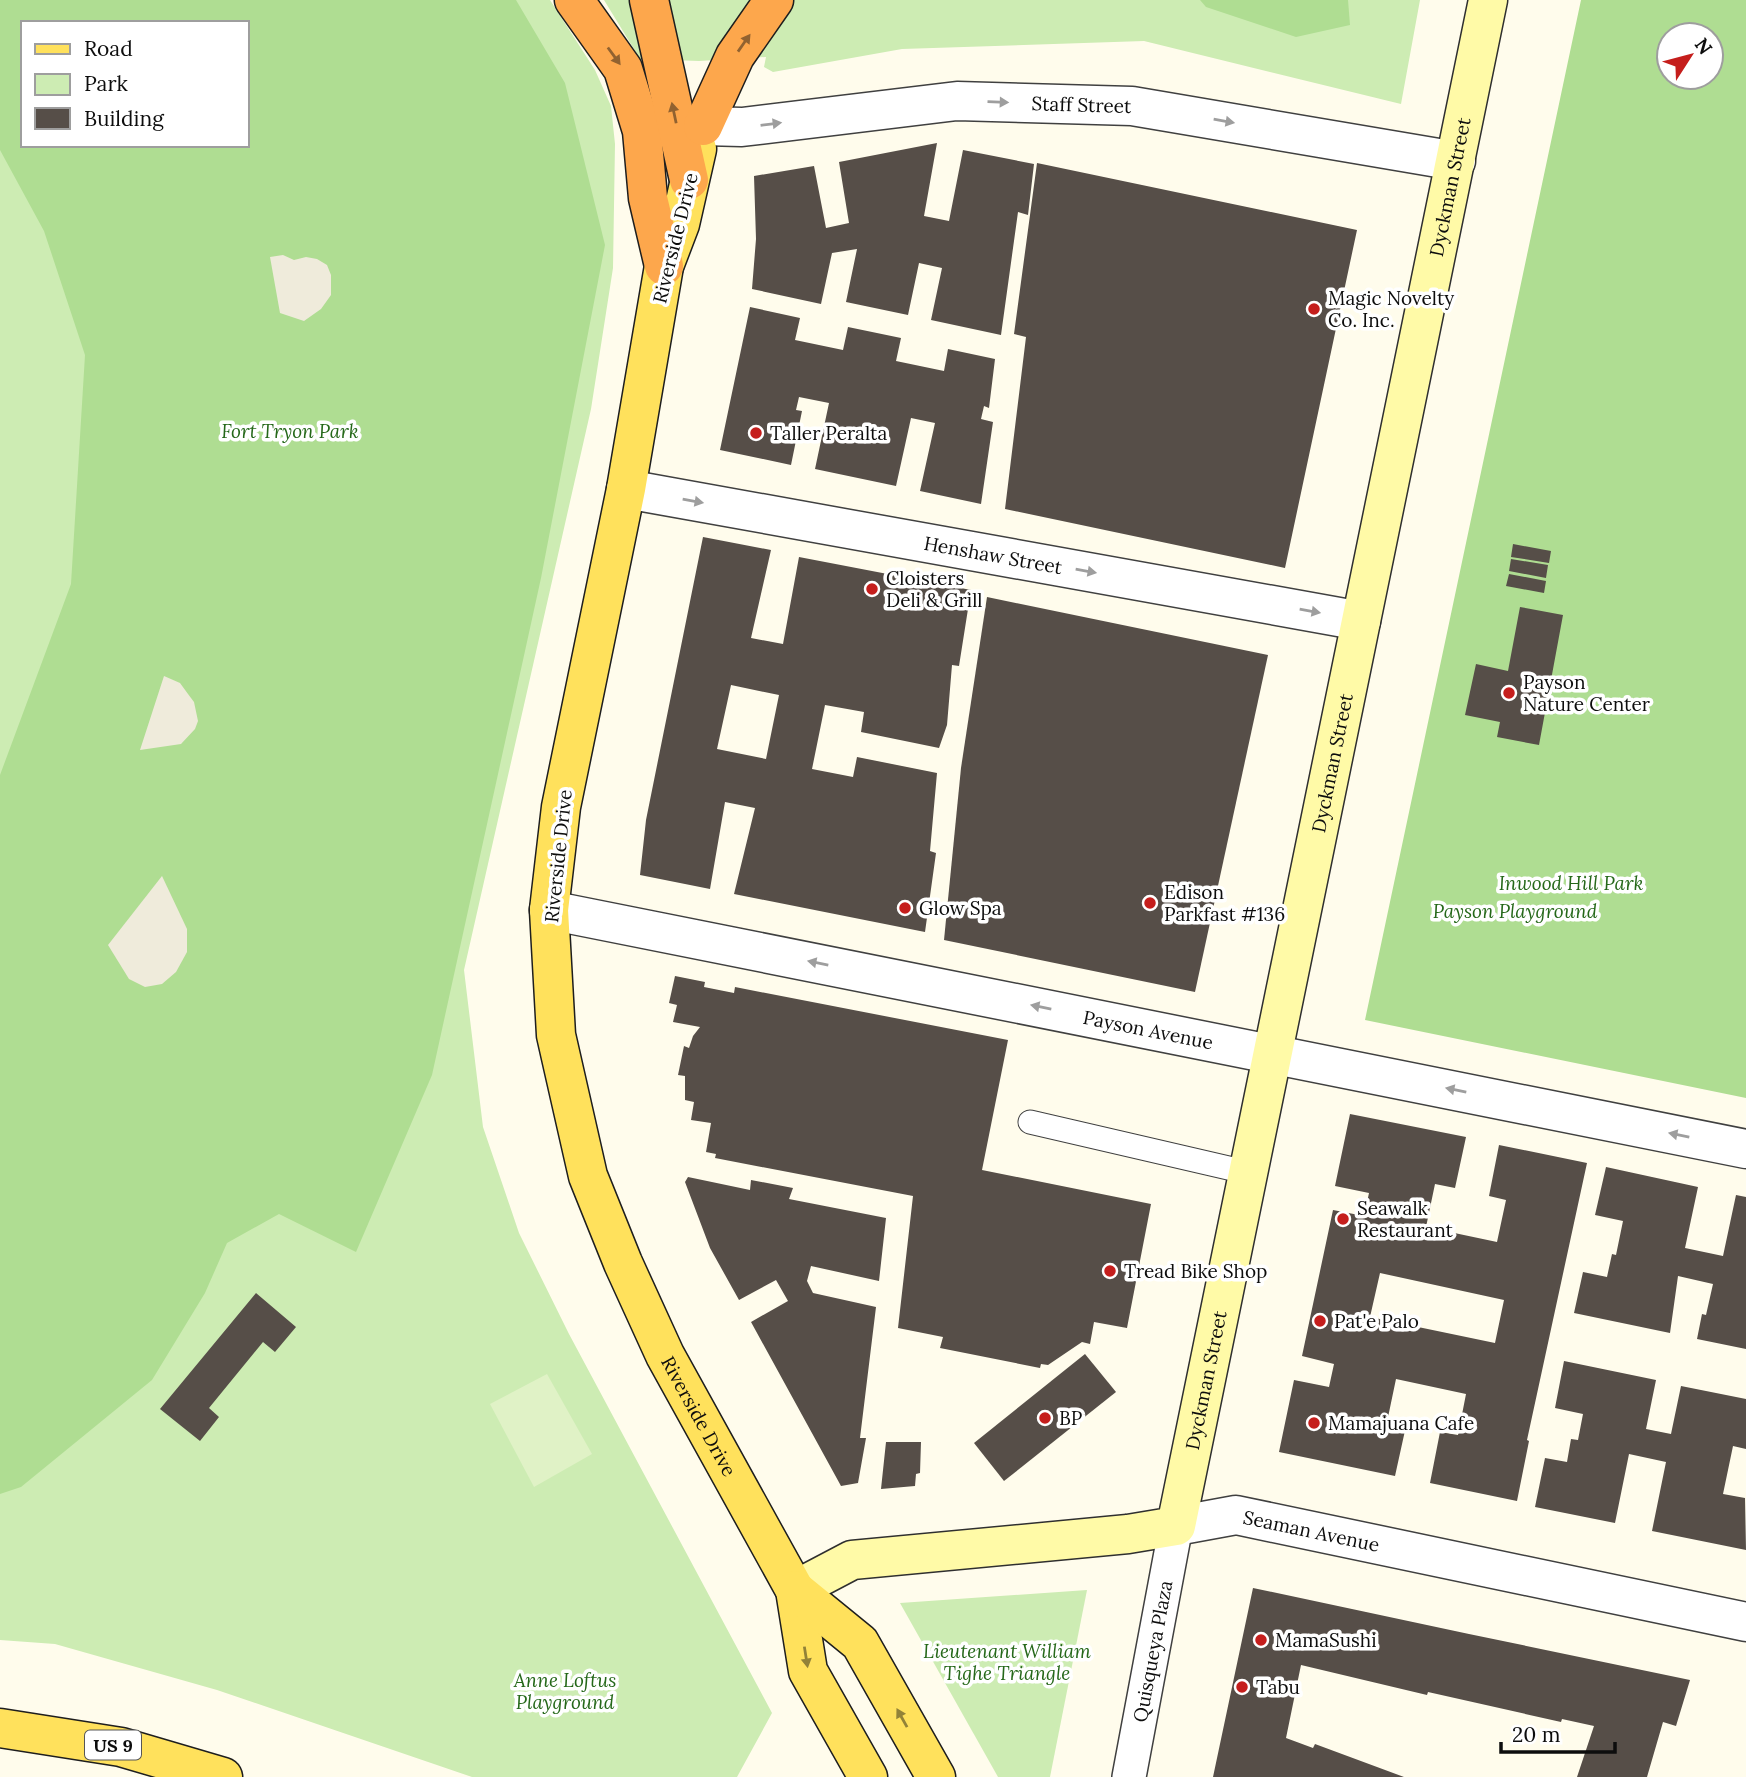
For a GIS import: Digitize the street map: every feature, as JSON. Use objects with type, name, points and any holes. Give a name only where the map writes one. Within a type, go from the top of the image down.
[{"type":"highway","points":[[574,0],[623,69],[642,131],[648,198],[664,265]]},
{"type":"highway","points":[[649,0],[689,180]]},
{"type":"highway","points":[[703,127],[735,56],[774,0]]},
{"type":"main road","name":"Dyckman Street","points":[[1176,1526],[1275,1054],[1488,0]]},
{"type":"main road","name":"Riverside Drive","points":[[703,127],[680,224],[664,265],[626,489],[561,807],[549,910],[556,1035],[588,1176],[623,1263],[665,1354],[795,1590],[808,1671],[857,1768]]},
{"type":"main road","name":"Seaman Avenue","points":[[795,1590],[852,1560],[1128,1534],[1176,1526]]},
{"type":"main road","name":"Riverside Drive","points":[[795,1590],[860,1643],[936,1777]]},
{"type":"main road","name":"US 9","points":[[0,1728],[121,1747],[155,1767],[223,1777]]},
{"type":"street","name":"Staff Street","points":[[703,127],[742,127],[957,101],[1132,106],[1456,161]]},
{"type":"street","name":"Henshaw Street","points":[[626,489],[1361,621]]},
{"type":"street","name":"Payson Avenue","points":[[549,910],[1746,1149]]},
{"type":"street","name":"Seaman Avenue","points":[[1176,1526],[1236,1515],[1746,1622]]},
{"type":"street","name":"Quisqueya Plaza","points":[[1129,1777],[1176,1526]]},
{"type":"lane","points":[[1030,1122],[1250,1173]]},
{"type":"green space","name":"Fort Tryon Park","points":[[0,0],[550,0],[595,70],[611,106],[615,144],[613,268],[591,409],[464,970],[483,1127],[519,1233],[569,1334],[772,1713],[737,1777],[472,1777],[217,1690],[55,1644],[0,1640]]},
{"type":"green space","name":"Fort Tryon Park","points":[[0,0],[516,0],[565,83],[605,245],[541,578],[432,1075],[356,1252],[279,1214],[227,1243],[205,1293],[152,1380],[21,1487],[0,1494],[0,775],[71,584],[85,355],[44,231],[0,150]]},
{"type":"green space","points":[[604,0],[1420,0],[1401,104],[1144,41],[902,49],[773,72],[764,67],[766,57],[699,61],[640,59]]},
{"type":"green space","points":[[1200,0],[1348,0],[1350,25],[1296,37],[1206,7]]},
{"type":"green space","name":"Inwood Hill Park","points":[[1581,0],[1746,0],[1746,1098],[1365,1020]]},
{"type":"green space","points":[[547,1374],[592,1454],[534,1487],[490,1404]]},
{"type":"green space","name":"Lieutenant William Tighe Triangle","points":[[1087,1590],[1050,1777],[998,1777],[900,1603]]},
{"type":"shaded area","points":[[283,255],[294,260],[306,257],[317,259],[327,265],[331,275],[331,295],[321,309],[304,321],[280,313],[270,257]]},
{"type":"shaded area","points":[[164,676],[180,683],[194,702],[198,721],[195,729],[181,744],[140,750]]},
{"type":"shaded area","points":[[162,876],[187,929],[187,952],[176,972],[162,984],[145,987],[129,979],[108,945]]},
{"type":"building","points":[[937,143],[924,216],[949,221],[963,150],[1034,164],[1028,215],[1018,212],[1001,335],[931,320],[942,268],[919,263],[908,315],[846,302],[857,249],[832,253],[821,304],[752,289],[756,239],[754,176],[814,166],[826,228],[849,223],[839,162]]},
{"type":"building","points":[[1037,163],[1357,230],[1285,568],[1005,509],[1026,337],[1014,334]]},
{"type":"building","points":[[750,307],[800,318],[795,340],[843,350],[848,327],[901,338],[896,361],[944,371],[948,349],[995,359],[989,408],[984,406],[981,419],[993,422],[981,504],[920,491],[935,423],[911,418],[896,486],[815,469],[829,403],[799,397],[796,410],[802,411],[791,465],[720,450]]},
{"type":"building","points":[[703,537],[771,550],[751,638],[783,644],[799,557],[971,590],[959,666],[952,665],[947,725],[939,748],[861,732],[864,712],[825,705],[812,769],[853,777],[857,757],[937,773],[930,851],[936,853],[925,932],[734,894],[755,808],[725,802],[710,889],[640,875],[646,820]],"holes":[[[731,685],[779,695],[766,759],[717,749]]]},
{"type":"building","points":[[1513,544],[1551,551],[1549,563],[1511,557]]},
{"type":"building","points":[[1511,559],[1548,565],[1546,578],[1509,571]]},
{"type":"building","points":[[1509,574],[1546,581],[1544,593],[1506,586]]},
{"type":"building","points":[[987,597],[1268,655],[1195,992],[944,940],[961,768]]},
{"type":"building","name":"Payson Nature Center","points":[[1520,607],[1563,615],[1539,745],[1497,737],[1500,722],[1465,715],[1476,664],[1508,671]]},
{"type":"building","points":[[675,976],[705,982],[704,987],[734,993],[735,987],[1008,1040],[982,1170],[1151,1204],[1127,1328],[1094,1322],[1090,1344],[1082,1342],[1048,1365],[1041,1364],[1040,1368],[940,1348],[943,1337],[898,1328],[913,1196],[715,1158],[716,1154],[706,1152],[711,1123],[691,1120],[694,1102],[685,1100],[685,1076],[678,1075],[684,1046],[689,1048],[700,1027],[673,1022],[677,1005],[669,1003]]},
{"type":"building","points":[[1350,1114],[1466,1137],[1455,1188],[1435,1184],[1426,1227],[1497,1242],[1506,1200],[1489,1196],[1499,1145],[1587,1163],[1527,1440],[1529,1441],[1517,1501],[1430,1483],[1440,1432],[1458,1435],[1466,1394],[1396,1379],[1387,1422],[1406,1426],[1395,1476],[1279,1452],[1294,1380],[1329,1387],[1334,1364],[1302,1356],[1333,1210],[1364,1216],[1369,1193],[1335,1186]],"holes":[[[1380,1273],[1504,1300],[1495,1343],[1370,1317]]]},
{"type":"building","points":[[1606,1167],[1698,1187],[1685,1248],[1723,1256],[1736,1195],[1746,1197],[1746,1349],[1697,1339],[1702,1314],[1706,1315],[1713,1284],[1678,1276],[1670,1333],[1574,1313],[1583,1272],[1607,1277],[1612,1254],[1616,1255],[1623,1221],[1595,1215]]},
{"type":"building","points":[[688,1177],[750,1190],[751,1180],[793,1188],[789,1199],[886,1218],[879,1281],[811,1266],[807,1281],[813,1293],[876,1307],[860,1438],[866,1438],[858,1483],[841,1486],[751,1322],[788,1301],[776,1280],[739,1300],[710,1248],[685,1182]]},
{"type":"building","points":[[256,1293],[296,1327],[275,1352],[263,1342],[209,1408],[219,1417],[200,1441],[160,1409]]},
{"type":"building","name":"BP","points":[[1085,1354],[1116,1392],[1004,1481],[974,1443]]},
{"type":"building","points":[[1564,1361],[1656,1380],[1646,1429],[1671,1434],[1681,1386],[1746,1399],[1746,1449],[1733,1446],[1723,1494],[1745,1498],[1746,1550],[1652,1531],[1666,1462],[1629,1454],[1615,1523],[1535,1507],[1545,1458],[1567,1462],[1571,1439],[1578,1440],[1583,1414],[1555,1408]]},
{"type":"building","points":[[886,1442],[921,1442],[920,1473],[916,1474],[915,1486],[881,1489]]},
{"type":"building","points":[[1253,1588],[1690,1680],[1676,1726],[1663,1722],[1647,1777],[1577,1777],[1594,1726],[1562,1719],[1561,1722],[1428,1692],[1427,1695],[1301,1665],[1286,1738],[1313,1748],[1315,1744],[1404,1777],[1213,1777]]},
{"type":"place","name":"Magic Novelty Co. Inc.","points":[[1314,309]]},
{"type":"place","name":"Taller Peralta","points":[[756,433]]},
{"type":"place","name":"Cloisters Deli & Grill","points":[[872,589]]},
{"type":"place","name":"Payson Nature Center","points":[[1509,693]]},
{"type":"place","name":"Edison Parkfast #136","points":[[1150,903]]},
{"type":"place","name":"Glow Spa","points":[[905,908]]},
{"type":"place","name":"Seawalk Restaurant","points":[[1343,1219]]},
{"type":"place","name":"Tread Bike Shop","points":[[1110,1271]]},
{"type":"place","name":"Pat'e Palo","points":[[1320,1321]]},
{"type":"place","name":"BP","points":[[1045,1418]]},
{"type":"place","name":"Mamajuana Cafe","points":[[1314,1423]]},
{"type":"place","name":"MamaSushi","points":[[1261,1640]]},
{"type":"place","name":"Tabu","points":[[1242,1687]]},
{"type":"park label","name":"Payson Playground","points":[[1515,911]]},
{"type":"park label","name":"Anne Loftus Playground","points":[[565,1691]]}]
